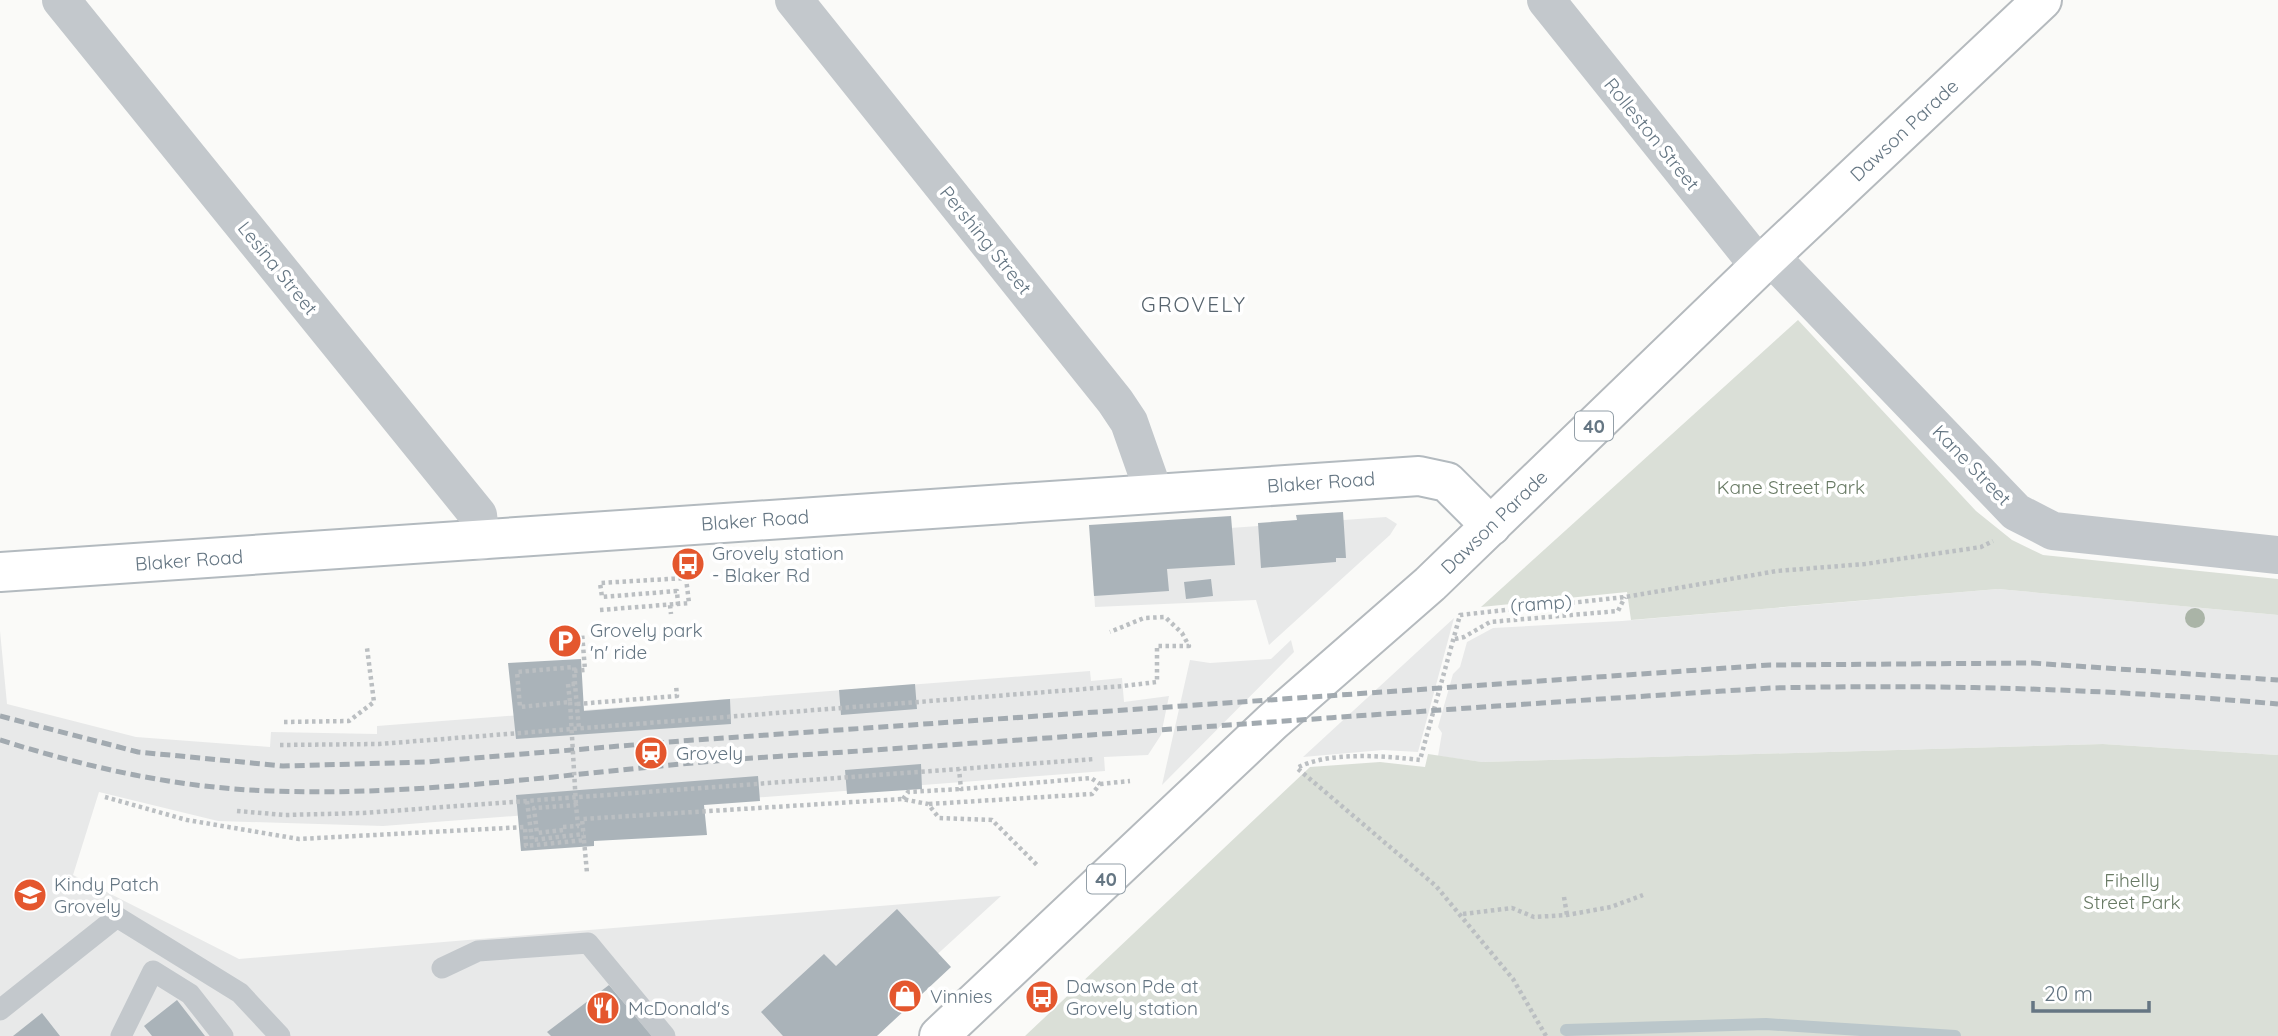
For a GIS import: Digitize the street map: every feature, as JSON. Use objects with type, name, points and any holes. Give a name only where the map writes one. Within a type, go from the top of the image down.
[{"type":"street","name":"Lesina Street","points":[[61,0],[478,516],[481,541]]},
{"type":"street","name":"Pershing Street","points":[[793,0],[1115,401],[1129,422],[1154,493]]},
{"type":"street","name":"Dawson Parade","points":[[939,1036],[1272,722],[1430,584],[1765,261],[2042,0]]},
{"type":"street","name":"Rolleston Street","points":[[1550,2],[1765,261]]},
{"type":"street","name":"Kane Street","points":[[1765,261],[2016,512],[2053,531],[2278,555]]},
{"type":"street","name":"Blaker Road","points":[[0,572],[1419,476],[1447,482],[1490,526]]},
{"type":"lane","points":[[0,1010],[117,917],[240,993],[279,1036]]},
{"type":"lane","points":[[442,968],[478,951],[588,943],[665,1036]]},
{"type":"lane","points":[[121,1036],[153,971],[190,994],[223,1036]]},
{"type":"path","points":[[1546,1036],[1513,979],[1462,914],[1436,886],[1297,768],[1308,762],[1381,756],[1420,760],[1460,615],[1625,597],[1777,571],[1865,564],[1981,547],[1996,538]]},
{"type":"path","points":[[600,610],[689,603],[684,561]]},
{"type":"path","points":[[678,605],[677,591],[602,597],[600,583],[686,578]]},
{"type":"path","name":"(ramp)","points":[[1455,639],[1464,637],[1490,621],[1618,611],[1625,597]]},
{"type":"path","points":[[670,605],[671,614]]},
{"type":"path","points":[[280,745],[379,744],[1157,682],[1157,646],[1189,646],[1182,633],[1166,617],[1144,618],[1110,632]]},
{"type":"path","points":[[574,671],[585,670],[582,633]]},
{"type":"path","points":[[284,722],[349,721],[374,702],[367,648]]},
{"type":"path","points":[[570,702],[520,707],[517,672],[574,667],[579,728]]},
{"type":"path","points":[[575,684],[568,684],[576,805],[584,837],[587,873]]},
{"type":"path","points":[[577,704],[677,696],[676,685]]},
{"type":"path","points":[[237,811],[285,815],[363,813],[1094,759]]},
{"type":"path","points":[[960,769],[961,789]]},
{"type":"path","points":[[902,800],[908,792],[1091,778],[1100,785]]},
{"type":"path","points":[[580,826],[582,819],[902,800],[928,804],[1092,794],[1100,785],[1130,781]]},
{"type":"path","points":[[105,797],[187,820],[299,839],[524,827],[526,846],[584,837]]},
{"type":"path","points":[[527,801],[532,840],[584,837]]},
{"type":"path","points":[[928,804],[939,818],[992,820],[1038,866]]},
{"type":"path","points":[[576,805],[534,808],[537,833],[580,826]]},
{"type":"path","points":[[1462,914],[1512,908],[1534,917],[1567,915],[1611,907],[1643,895]]},
{"type":"path","points":[[1564,897],[1567,915]]},
{"type":"shaded area","points":[[1386,517],[1397,524],[1390,535],[1269,645],[1256,600],[1095,607],[1091,538]]},
{"type":"shaded area","points":[[1998,589],[2278,615],[2278,755],[2103,744],[1482,762],[1438,756],[1442,733],[1438,727],[1453,674],[1460,667],[1467,642],[1493,628],[1622,621]]},
{"type":"shaded area","points":[[1454,618],[1418,752],[1383,750],[1303,757]]},
{"type":"shaded area","points":[[0,631],[7,704],[136,737],[270,747],[271,732],[377,734],[377,726],[1090,671],[1091,681],[1122,678],[1124,702],[1169,696],[1161,735],[1148,755],[1104,757],[1105,771],[383,826],[218,821],[99,792],[73,875],[239,959],[1001,896],[848,1036],[0,1036]]},
{"type":"shaded area","points":[[1291,640],[1294,652],[1162,785],[1190,660],[1210,663],[1271,659]]},
{"type":"green space","name":"Kane Street Park","points":[[1798,320],[1976,511],[2012,540],[2043,555],[2278,579],[2278,615],[1998,589],[1631,620],[1627,592],[1481,607]]},
{"type":"green space","name":"Fihelly Street Park","points":[[2103,744],[2278,755],[2278,1036],[1025,1036],[1310,767],[1380,762],[1425,767],[1428,754],[1482,762]]},
{"type":"building","points":[[1343,512],[1346,558],[1336,558],[1336,562],[1261,568],[1258,523],[1297,520],[1296,515]]},
{"type":"building","points":[[1231,516],[1235,565],[1167,569],[1169,591],[1094,596],[1089,525]]},
{"type":"building","points":[[1211,579],[1213,596],[1186,599],[1184,582]]},
{"type":"building","points":[[581,659],[584,711],[730,699],[731,724],[516,739],[508,663]]},
{"type":"building","points":[[915,684],[917,709],[841,715],[839,690]]},
{"type":"building","points":[[921,764],[922,789],[847,794],[845,770]]},
{"type":"building","points":[[758,776],[760,801],[704,805],[707,835],[594,841],[594,846],[521,851],[516,795]]},
{"type":"building","points":[[897,909],[951,967],[877,1036],[783,1036],[761,1012],[824,954],[836,966]]},
{"type":"building","name":"McDonald's","points":[[609,985],[652,1036],[551,1036],[547,1032]]},
{"type":"building","points":[[177,1000],[205,1036],[152,1036],[144,1026]]},
{"type":"building","points":[[42,1013],[60,1036],[13,1036]]},
{"type":"waterway","points":[[1566,1030],[1766,1024],[1955,1036]]},
{"type":"railway","points":[[0,716],[138,752],[283,766],[426,762],[681,741],[1770,665],[2032,663],[2278,680]]},
{"type":"railway","points":[[0,740],[101,768],[168,781],[237,789],[332,792],[453,786],[754,758],[1772,688],[2025,689],[2278,704]]},
{"type":"place","name":"Grovely station - Blaker Rd","points":[[688,564]]},
{"type":"place","name":"Grovely park 'n' ride","points":[[565,641]]},
{"type":"place","name":"Grovely","points":[[651,753]]},
{"type":"place","name":"Kindy Patch Grovely","points":[[30,895]]},
{"type":"place","name":"Vinnies","points":[[905,996]]},
{"type":"place","name":"Dawson Pde at Grovely station","points":[[1042,997]]},
{"type":"place","name":"McDonald's","points":[[603,1008]]},
{"type":"district","name":"GROVELY","points":[[1194,304]]}]
